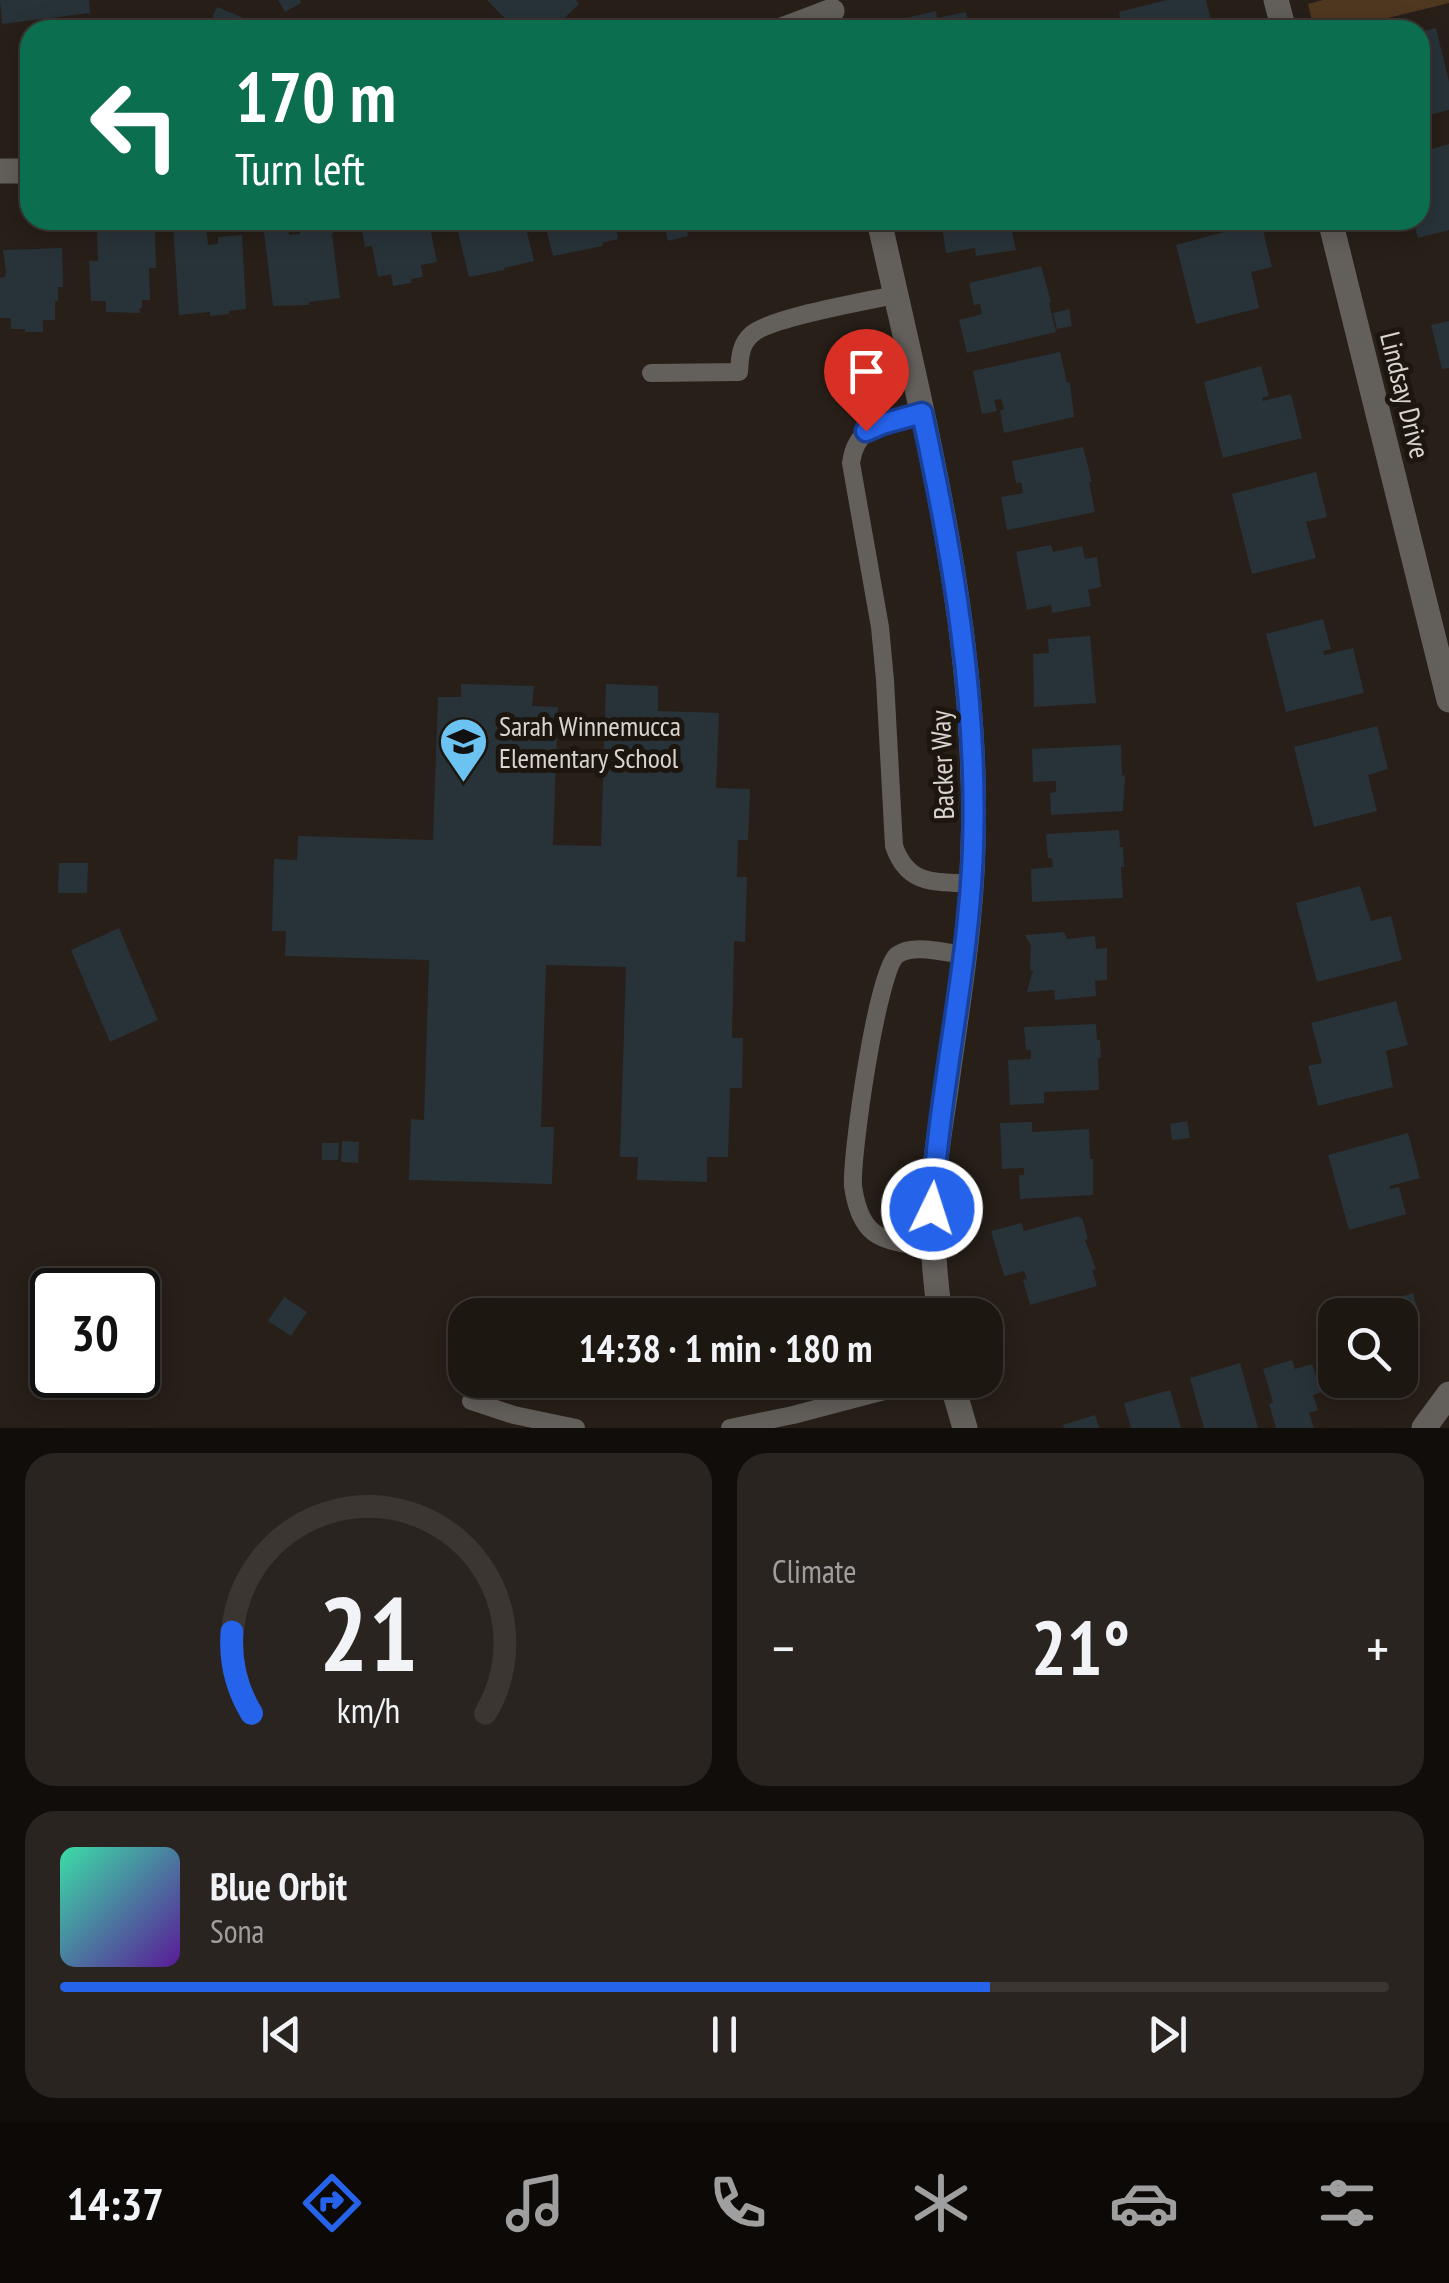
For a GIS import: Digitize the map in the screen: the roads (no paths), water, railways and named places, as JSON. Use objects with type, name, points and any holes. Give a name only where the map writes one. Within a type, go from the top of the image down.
[{"type":"street","name":"Backer Way","points":[[881,230],[946,527],[973,736],[974,796],[964,955],[934,1176],[933,1248],[938,1298]]},
{"type":"street","name":"Lindsay Drive","points":[[1332,230],[1449,700]]},
{"type":"street","points":[[1424,1428],[1449,1394]]},
{"type":"street","points":[[957,1398],[965,1428]]},
{"type":"lane","points":[[651,373],[739,372],[741,349],[752,332],[775,322],[896,294]]},
{"type":"lane","points":[[922,413],[866,431],[852,450],[851,463],[880,627],[894,846],[910,873],[924,880],[970,884]]},
{"type":"lane","points":[[933,1248],[882,1238],[870,1230],[856,1204],[854,1155],[880,998],[890,964],[898,954],[921,950],[964,955]]},
{"type":"lane","points":[[730,1428],[858,1398]]},
{"type":"lane","points":[[471,1402],[576,1428]]},
{"type":"place","name":"Sarah Winnemucca Elementary School","points":[[464,784]]}]
